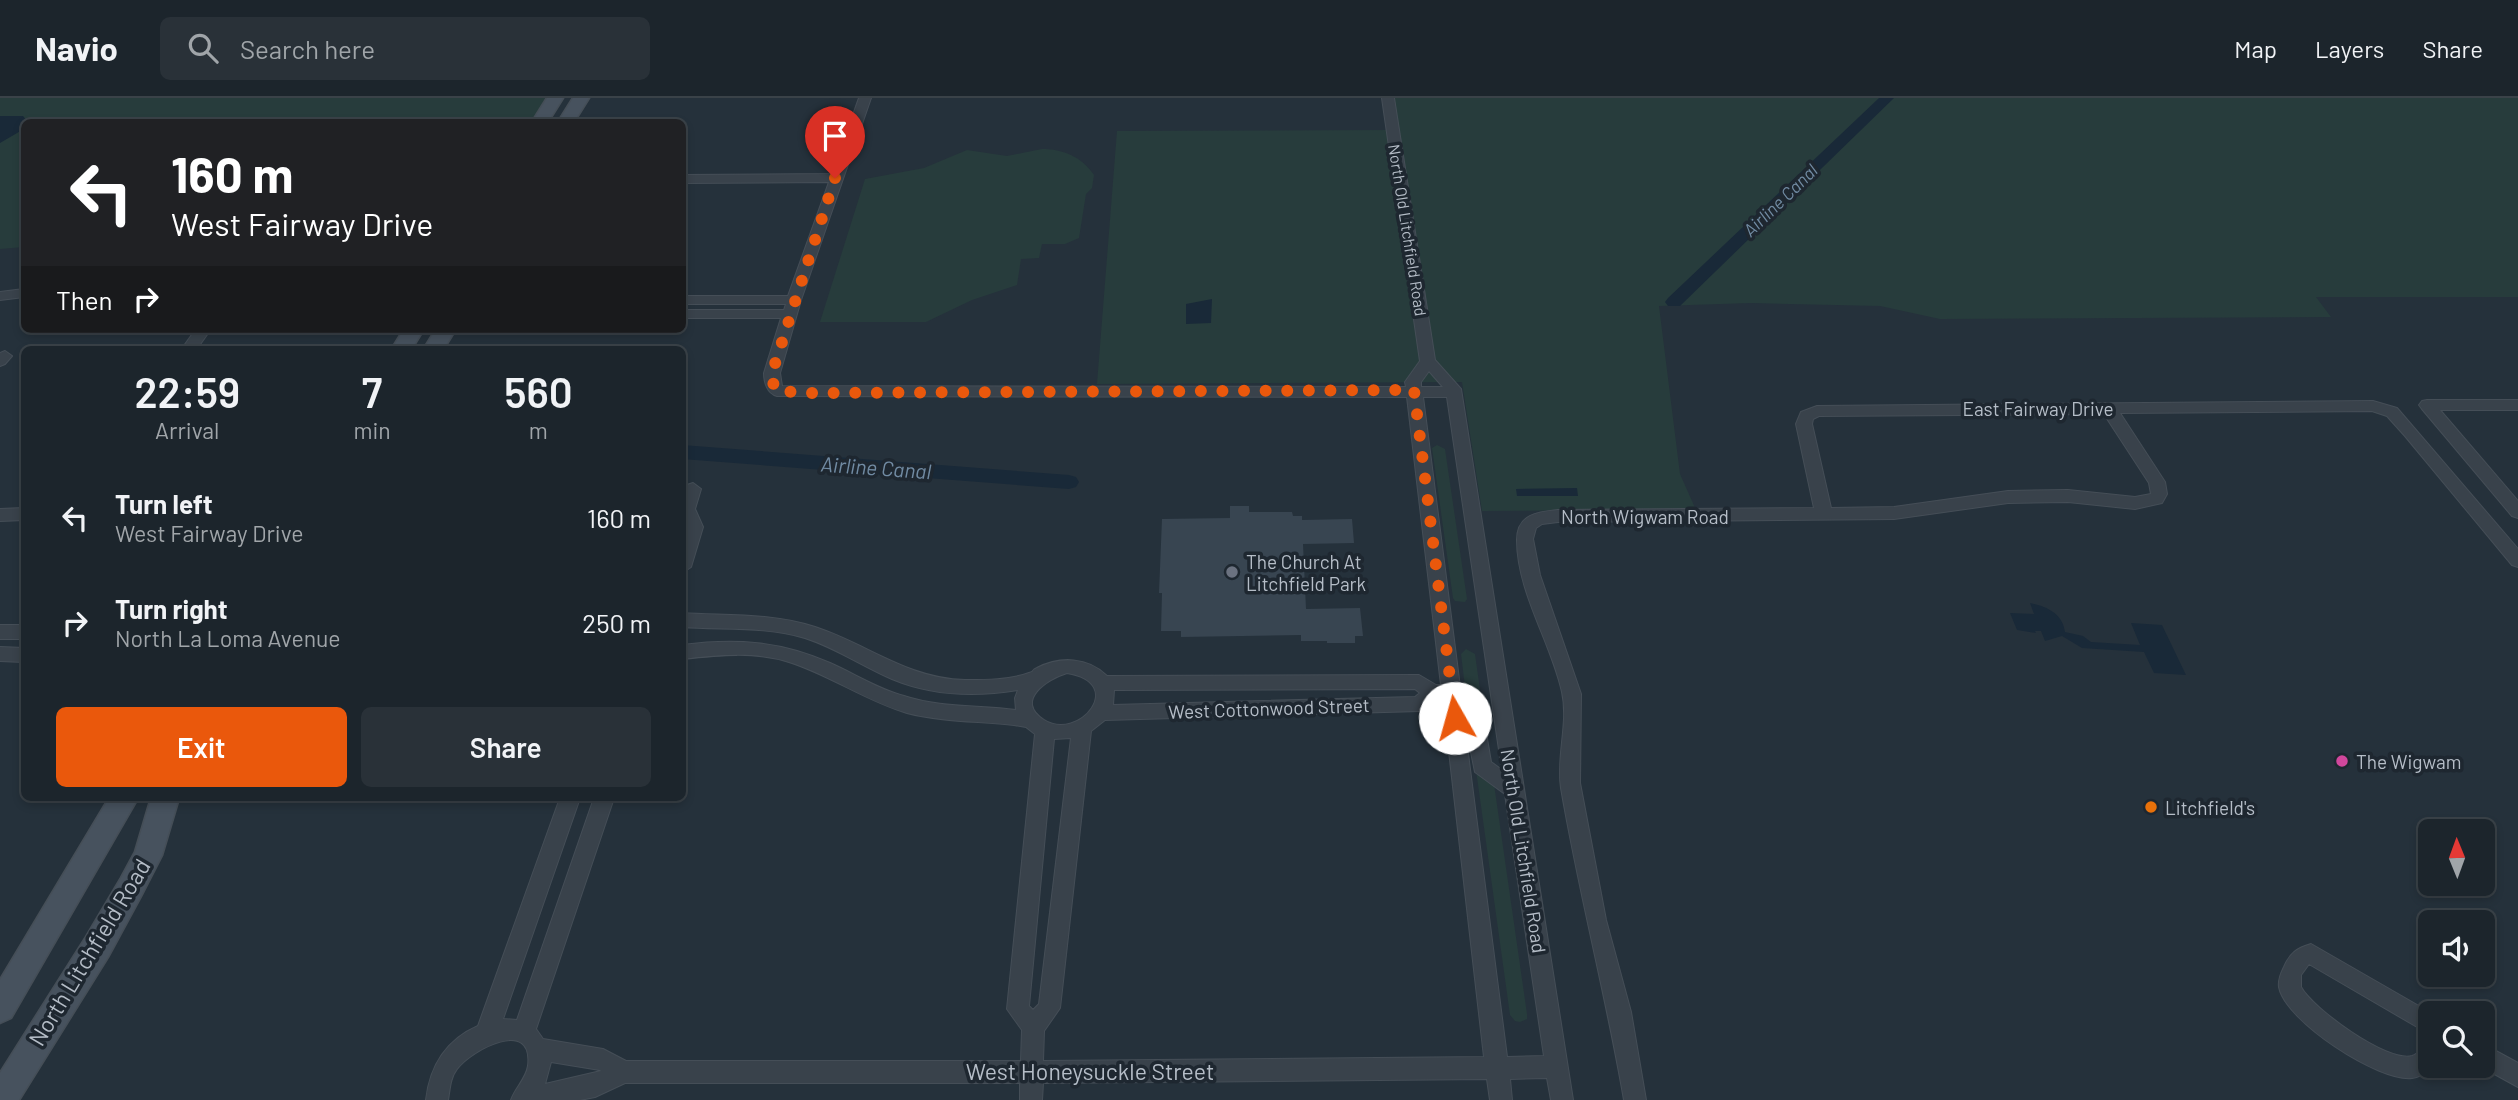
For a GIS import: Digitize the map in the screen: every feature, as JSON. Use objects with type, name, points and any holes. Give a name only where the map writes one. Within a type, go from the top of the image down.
[{"type":"main road","points":[[542,119],[555,98]]},
{"type":"main road","points":[[568,119],[581,98]]},
{"type":"main road","points":[[0,1008],[122,801]]},
{"type":"main road","name":"North Litchfield Road","points":[[1,1100],[97,947],[131,887],[148,855],[164,801]]},
{"type":"street","points":[[865,98],[792,307],[772,373],[772,381],[777,391],[1453,392]]},
{"type":"street","name":"North Old Litchfield Road","points":[[1388,98],[1428,361]]},
{"type":"street","points":[[686,179],[731,184],[834,184]]},
{"type":"street","points":[[686,190],[731,184]]},
{"type":"street","points":[[0,296],[21,293]]},
{"type":"street","points":[[686,304],[792,307]]},
{"type":"street","points":[[1453,392],[1428,361],[1413,382],[1442,692],[1501,1100]]},
{"type":"street","name":"North Old Litchfield Road","points":[[1453,392],[1562,1100]]},
{"type":"street","points":[[2518,405],[2427,405],[2518,512]]},
{"type":"street","name":"East Fairway Drive","points":[[1824,514],[1804,424],[1804,418],[1813,412],[2373,406],[2392,412],[2411,432],[2518,561]]},
{"type":"street","name":"North Wigwam Road","points":[[1635,1100],[1620,1012],[1595,920],[1570,783],[1572,694],[1531,575],[1525,549],[1525,530],[1532,522],[1548,516],[1906,512],[2008,497],[2068,496],[2135,503],[2156,499],[2160,494],[2157,482],[2109,408]]},
{"type":"street","points":[[686,508],[693,489]]},
{"type":"street","points":[[686,513],[695,527],[686,555]]},
{"type":"street","points":[[0,515],[21,514]]},
{"type":"street","points":[[686,621],[771,625],[811,633],[902,675],[940,685],[998,687],[1032,680],[1042,673],[1067,666],[1093,672],[1102,683],[1105,702],[1101,713],[1082,728],[1064,733],[999,714],[941,711],[909,706],[774,651],[731,649],[686,652]]},
{"type":"street","points":[[0,632],[21,632]]},
{"type":"street","points":[[0,654],[21,654]]},
{"type":"street","points":[[1031,1100],[1032,1027],[1018,1009],[1037,725],[1022,700],[1032,680]]},
{"type":"street","name":"West Cottonwood Street","points":[[1102,683],[1419,682],[1442,692]]},
{"type":"street","points":[[1442,692],[1472,704],[1482,766],[1515,790]]},
{"type":"street","name":"West Cottonwood Street","points":[[1101,713],[1420,704],[1442,692]]},
{"type":"street","points":[[1032,1027],[1049,1008],[1082,728]]},
{"type":"street","points":[[437,1100],[437,1086],[446,1064],[464,1045],[487,1033],[568,801]]},
{"type":"street","points":[[522,1100],[538,1074],[540,1063],[530,1041],[603,801]]},
{"type":"street","points":[[2418,1016],[2311,954],[2303,956],[2291,975],[2290,991],[2299,1006],[2374,1057],[2408,1067],[2418,1066]]},
{"type":"street","name":"West Honeysuckle Street","points":[[487,1033],[510,1030],[530,1041],[603,1060],[624,1072]]},
{"type":"street","points":[[2495,1062],[2518,1076]]},
{"type":"street","name":"West Honeysuckle Street","points":[[522,1100],[595,1086],[624,1072],[1033,1072],[1556,1067]]},
{"type":"green space","points":[[0,98],[549,98],[536,119],[21,119],[21,247],[0,249]]},
{"type":"green space","points":[[1388,98],[2518,98],[2518,297],[2316,297],[2331,317],[1940,319],[1880,306],[1751,303],[1659,306],[1680,474],[1696,510],[1482,511],[1462,382],[1097,384],[1117,131],[1392,130]]},
{"type":"green space","points":[[1042,149],[1071,155],[1084,163],[1094,175],[1092,188],[1086,194],[1079,238],[1065,244],[1042,244],[1039,258],[1021,259],[1017,285],[972,300],[926,322],[820,322],[865,179],[924,168],[967,150],[1007,156]]},
{"type":"green space","points":[[1437,445],[1445,449],[1467,599],[1465,602],[1455,601],[1453,598],[1432,448]]},
{"type":"green space","points":[[1466,649],[1475,654],[1481,708],[1467,704],[1461,654]]},
{"type":"green space","points":[[1476,770],[1492,770],[1527,1014],[1527,1019],[1520,1022],[1510,1015]]},
{"type":"water","points":[[0,116],[23,116],[26,119],[21,119],[21,131],[0,143]]},
{"type":"water","points":[[1212,299],[1211,323],[1186,324],[1186,304]]},
{"type":"water","points":[[1577,488],[1578,496],[1517,496],[1516,489]]},
{"type":"water","points":[[2030,603],[2042,606],[2058,616],[2065,632],[2083,636],[2091,642],[2140,645],[2131,623],[2162,625],[2186,675],[2154,673],[2144,652],[2082,648],[2062,636],[2045,641],[2041,631],[2035,631],[2036,633],[2017,630],[2010,613],[2034,614]]},
{"type":"building","name":"The Church At Litchfield Park","points":[[1230,506],[1249,506],[1249,512],[1292,512],[1293,516],[1302,516],[1302,520],[1352,519],[1354,543],[1303,544],[1306,609],[1360,608],[1363,636],[1355,636],[1355,643],[1327,643],[1301,641],[1301,635],[1181,637],[1181,631],[1161,631],[1162,593],[1159,593],[1162,519],[1230,518]]},
{"type":"waterway","name":"Airline Canal","points":[[1674,302],[1887,98]]},
{"type":"waterway","name":"Airline Canal","points":[[686,452],[1069,482]]},
{"type":"place","name":"The Church At Litchfield Park","points":[[1232,572]]},
{"type":"place","name":"The Wigwam","points":[[2342,761]]},
{"type":"place","name":"Litchfield's","points":[[2151,807]]},
{"type":"route","points":[[835,178],[772,373],[772,381],[777,391],[1109,393],[1414,390],[1455,718]]}]
